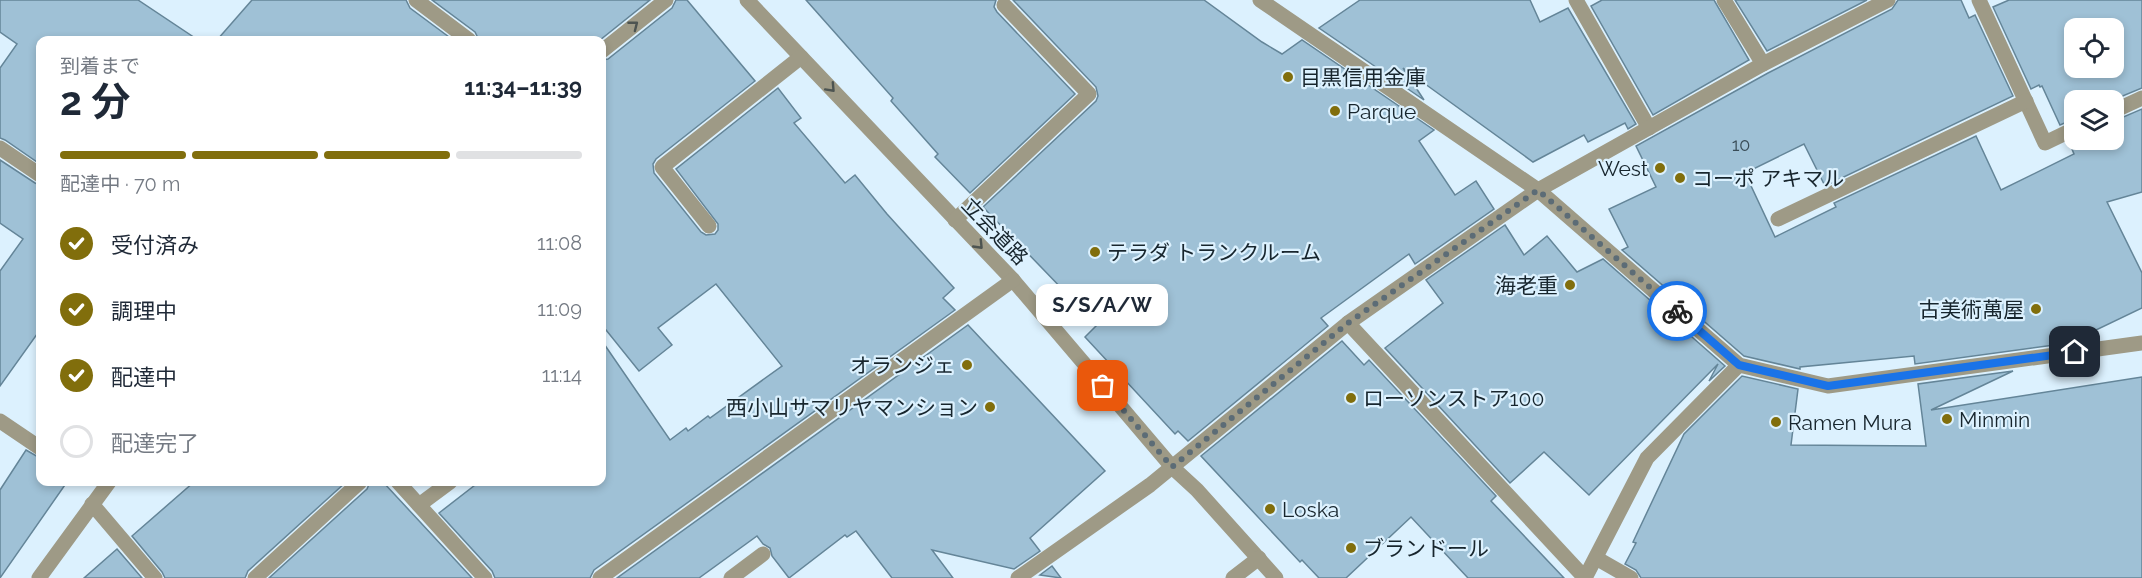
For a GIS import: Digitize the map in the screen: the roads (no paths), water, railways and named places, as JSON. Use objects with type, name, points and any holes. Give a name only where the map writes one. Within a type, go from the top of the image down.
[{"type":"street","points":[[416,0],[463,36]]},
{"type":"street","points":[[606,48],[666,0]]},
{"type":"street","name":"立会道路","points":[[747,0],[1013,280],[1172,467],[1197,490],[1276,578]]},
{"type":"street","points":[[1260,0],[1538,190],[1739,365],[1828,386],[2142,343]]},
{"type":"street","points":[[1576,0],[1649,128]]},
{"type":"street","points":[[1724,0],[1763,63]]},
{"type":"street","points":[[1018,578],[1172,467],[1348,323],[1538,190],[1763,63],[1888,0]]},
{"type":"street","points":[[1979,0],[2045,143],[2064,134]]},
{"type":"street","points":[[955,220],[1089,94],[1004,5]]},
{"type":"street","points":[[709,226],[662,167],[801,57]]},
{"type":"street","points":[[2124,106],[2142,98]]},
{"type":"street","points":[[1778,219],[2026,101]]},
{"type":"street","points":[[0,148],[36,172]]},
{"type":"street","points":[[600,578],[1013,280]]},
{"type":"street","points":[[1348,323],[1586,578],[1647,458],[1739,365]]},
{"type":"street","points":[[0,421],[36,445]]},
{"type":"street","points":[[39,578],[92,504],[99,486]]},
{"type":"street","points":[[255,578],[356,486]]},
{"type":"street","points":[[402,486],[485,578]]},
{"type":"street","points":[[420,505],[445,486]]},
{"type":"street","points":[[92,504],[155,578]]},
{"type":"street","points":[[730,578],[763,554]]},
{"type":"street","points":[[1233,578],[1259,558]]},
{"type":"street","points":[[1596,558],[1631,578]]},
{"type":"place","name":"目黒信用金庫","points":[[1288,77]]},
{"type":"place","name":"Parque","points":[[1335,111]]},
{"type":"place","name":"West","points":[[1660,168]]},
{"type":"place","name":"コーポ アキマル","points":[[1680,178]]},
{"type":"place","name":"テラダ トランクルーム","points":[[1095,252]]},
{"type":"place","name":"海老重","points":[[1570,285]]},
{"type":"place","name":"古美術萬屋","points":[[2036,309]]},
{"type":"place","name":"オランジェ","points":[[967,365]]},
{"type":"place","name":"S/S/A/W","points":[[1103,386]]},
{"type":"place","name":"ローソンストア100","points":[[1351,398]]},
{"type":"place","name":"西小山サマリヤマンション","points":[[990,407]]},
{"type":"place","name":"Minmin","points":[[1947,419]]},
{"type":"place","name":"Ramen Mura","points":[[1776,422]]},
{"type":"place","name":"Loska","points":[[1270,509]]},
{"type":"place","name":"ブランドール","points":[[1351,548]]}]
